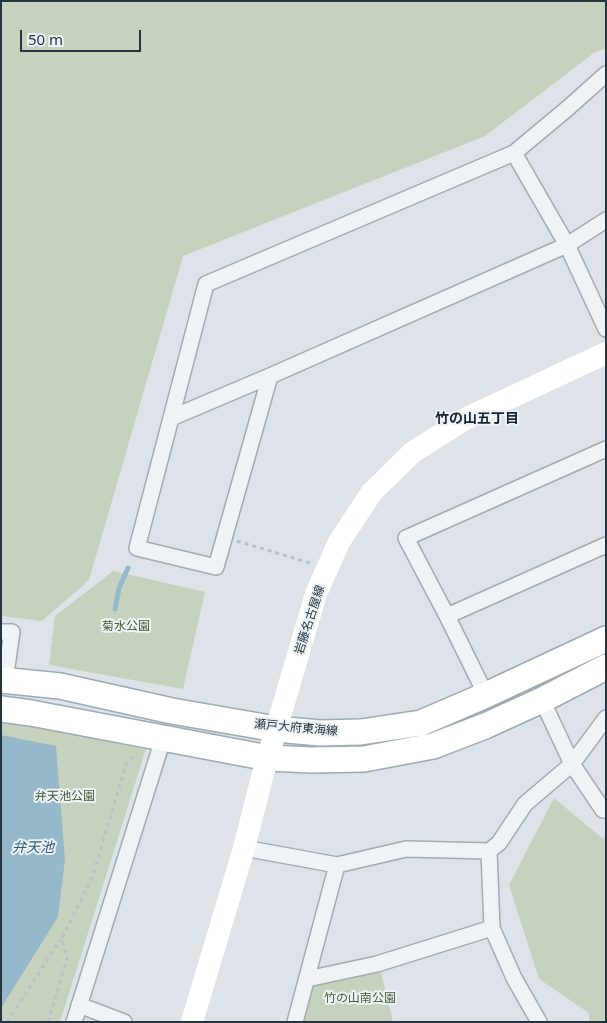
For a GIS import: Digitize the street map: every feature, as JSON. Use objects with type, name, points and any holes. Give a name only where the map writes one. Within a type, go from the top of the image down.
[{"type":"main road","name":"岩藤名古屋線","points":[[192,1022],[244,848],[262,777],[316,594],[339,542],[372,492],[413,452],[467,418],[606,352]]},
{"type":"main road","name":"瀬戸大府東海線","points":[[3,680],[60,686],[172,711],[276,729],[320,733],[361,732],[421,722],[486,695],[606,639]]},
{"type":"main road","points":[[1,709],[268,758],[311,760],[364,759],[433,746],[485,726],[542,700],[606,667]]},
{"type":"street","points":[[270,376],[216,566],[137,548],[206,284],[514,153],[606,74]]},
{"type":"street","points":[[514,153],[567,245],[606,329]]},
{"type":"street","points":[[171,418],[567,245],[606,220]]},
{"type":"street","points":[[486,695],[406,538],[606,449]]},
{"type":"street","points":[[447,616],[606,545]]},
{"type":"street","points":[[1,632],[12,632],[3,680]]},
{"type":"street","points":[[542,700],[572,764],[603,810],[606,810]]},
{"type":"street","points":[[244,848],[337,865],[406,849],[489,851],[499,843],[525,804],[572,764],[606,718]]},
{"type":"street","points":[[74,1022],[163,739]]},
{"type":"street","points":[[489,851],[492,928],[514,978],[539,1022]]},
{"type":"street","points":[[295,1022],[337,865]]},
{"type":"street","points":[[307,979],[376,964],[492,928]]},
{"type":"street","points":[[79,1005],[124,1022]]},
{"type":"path","points":[[224,538],[328,568]]},
{"type":"path","points":[[7,1022],[62,938],[92,878],[127,761],[140,753]]},
{"type":"path","points":[[48,1022],[66,958],[62,938]]},
{"type":"green space","points":[[1,1],[606,1],[606,49],[595,52],[485,136],[183,256],[89,580],[42,621],[1,616]]},
{"type":"green space","name":"菊水公園","points":[[113,571],[205,592],[183,689],[49,665],[55,616]]},
{"type":"green space","name":"弁天池公園","points":[[1,720],[146,749],[60,1022],[1,1022]]},
{"type":"green space","points":[[554,798],[602,838],[606,839],[606,1022],[589,1022],[589,1013],[539,979],[509,885]]},
{"type":"green space","name":"竹の山南公園","points":[[381,972],[393,1022],[300,1022],[310,985]]},
{"type":"water","name":"弁天池","points":[[1,735],[56,746],[65,860],[58,917],[1,1008]]},
{"type":"waterway","points":[[115,609],[119,588],[128,568]]},
{"type":"district","name":"竹の山五丁目","points":[[477,419]]}]
